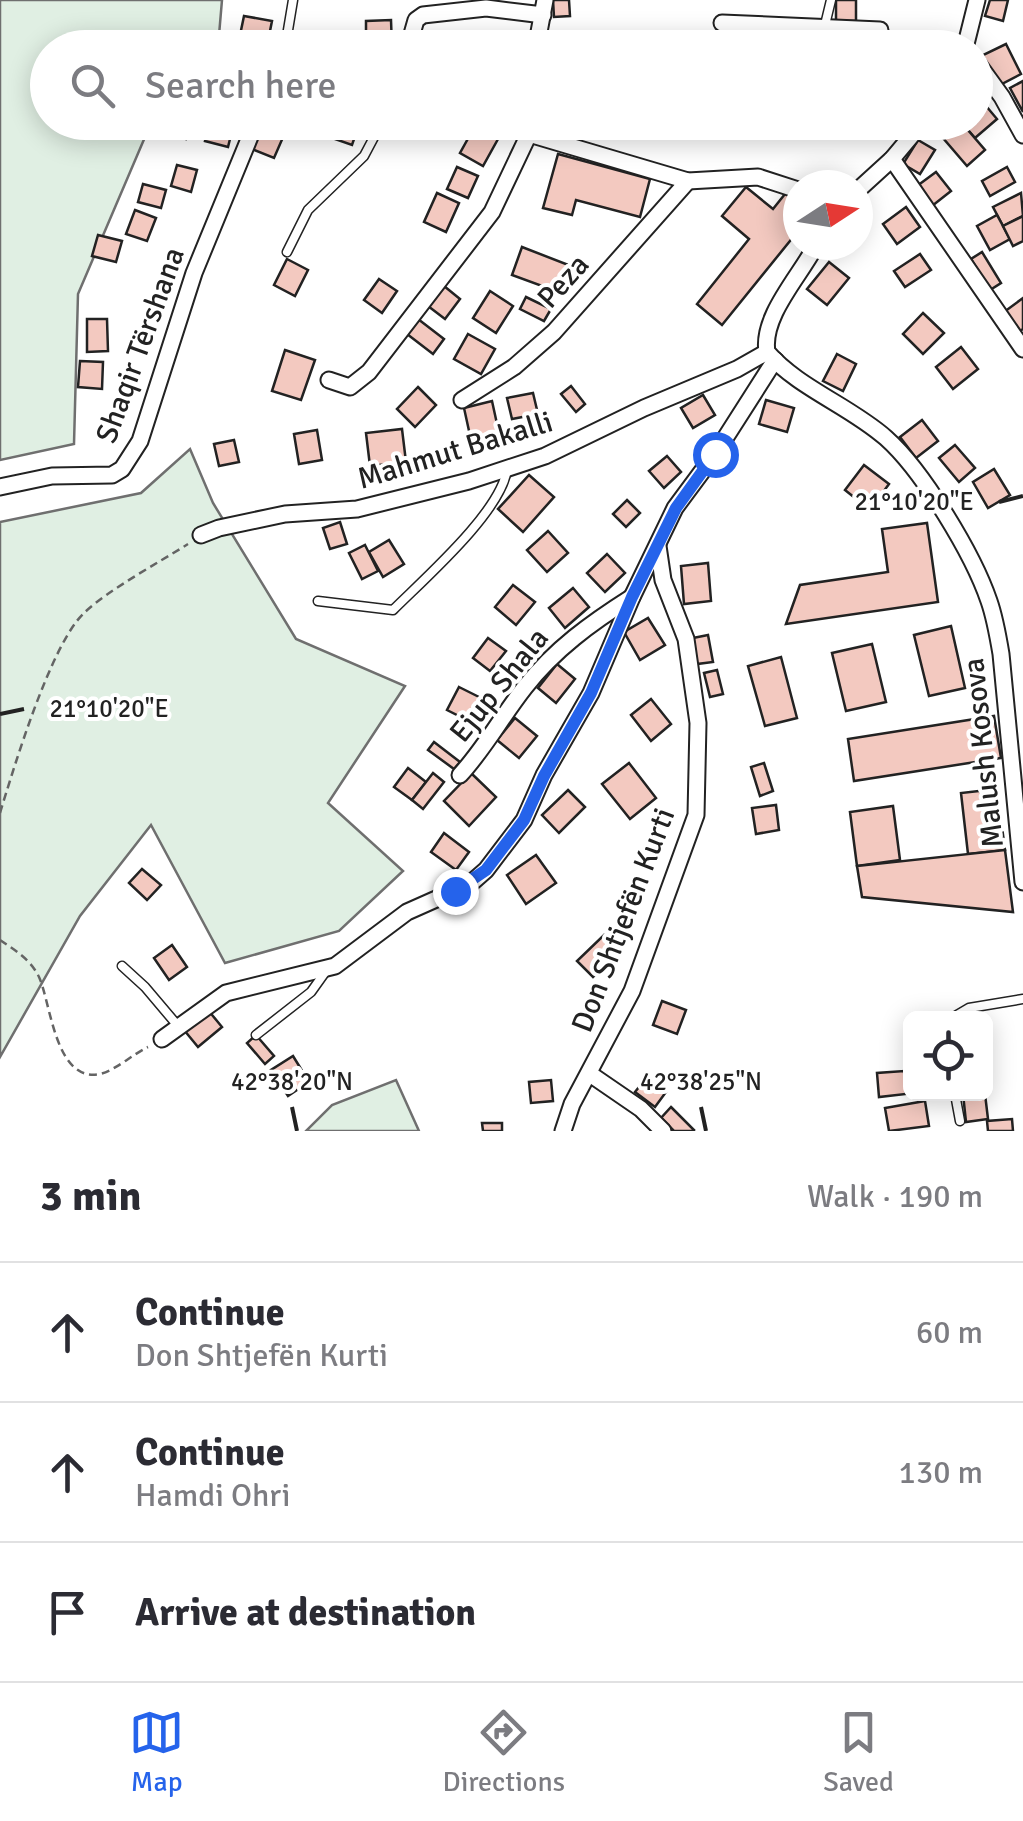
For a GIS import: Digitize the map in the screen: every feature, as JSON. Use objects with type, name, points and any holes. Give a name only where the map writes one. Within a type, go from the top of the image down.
[{"type":"street","points":[[970,30],[977,0]]},
{"type":"street","points":[[412,30],[423,14],[544,7]]},
{"type":"street","points":[[722,23],[880,30]]},
{"type":"street","points":[[993,85],[1023,135]]},
{"type":"street","name":"Shaqir Tërshana","points":[[0,486],[52,476],[112,475],[130,460],[140,442],[194,273],[249,140]]},
{"type":"street","points":[[329,380],[350,387],[369,372],[492,212],[522,140]]},
{"type":"street","points":[[564,140],[688,180],[758,177],[783,185]]},
{"type":"street","points":[[873,176],[908,140]]},
{"type":"street","points":[[892,159],[1023,349]]},
{"type":"street","name":"Peza","points":[[462,400],[514,367],[554,332],[688,180]]},
{"type":"street","points":[[162,1039],[226,993],[277,978],[326,971],[407,912],[470,884],[486,870],[531,808],[544,776],[591,693],[676,508],[715,454],[771,356],[766,340],[784,292],[809,260]]},
{"type":"street","name":"Mahmut Bakalli","points":[[201,535],[262,518],[358,508],[508,469],[546,456],[644,408],[771,356]]},
{"type":"street","name":"Malush Kosova","points":[[771,356],[885,437],[921,477],[982,581],[990,603],[1006,702],[1023,882]]},
{"type":"street","name":"Don Shtjefën Kurti","points":[[562,1131],[572,1104],[632,991],[696,815],[698,723],[686,639],[663,580],[658,546]]},
{"type":"street","name":"Ejup Shala","points":[[460,775],[480,754],[523,689],[553,656],[576,633],[632,597]]},
{"type":"street","points":[[1006,702],[1023,712]]},
{"type":"street","points":[[590,1074],[641,1109],[663,1131]]},
{"type":"lane","points":[[289,30],[293,0]]},
{"type":"lane","points":[[824,29],[831,0]]},
{"type":"lane","points":[[287,252],[308,210],[364,156],[372,140]]},
{"type":"lane","points":[[318,601],[393,610],[461,541],[500,494],[508,469]]},
{"type":"lane","points":[[122,966],[178,1026]]},
{"type":"lane","points":[[256,1035],[311,992],[326,971]]},
{"type":"lane","points":[[961,1011],[1023,999]]},
{"type":"lane","points":[[957,1101],[960,1122]]},
{"type":"path","points":[[0,813],[26,736],[68,634],[84,612],[201,535]]},
{"type":"path","points":[[0,940],[31,964],[40,978],[61,1048],[72,1064],[85,1072],[100,1074],[162,1039]]},
{"type":"green space","points":[[0,0],[222,0],[219,30],[30,30],[30,140],[144,140],[78,294],[74,444],[0,460]]},
{"type":"green space","points":[[190,449],[213,503],[296,639],[405,686],[328,803],[403,871],[339,931],[225,963],[151,825],[80,916],[0,1057],[0,522],[141,493]]},
{"type":"green space","points":[[396,1080],[419,1131],[306,1131],[332,1105]]},
{"type":"building","points":[[553,0],[569,0],[570,16],[554,17]]},
{"type":"building","points":[[836,0],[856,0],[856,21],[836,21]]},
{"type":"building","points":[[990,0],[1008,0],[1003,21],[985,16]]},
{"type":"building","points":[[244,16],[272,21],[270,30],[241,30]]},
{"type":"building","points":[[391,20],[391,30],[366,30],[366,21]]},
{"type":"building","points":[[1006,44],[1021,74],[996,87],[993,81],[993,50]]},
{"type":"building","points":[[1023,81],[1023,112],[1010,88]]},
{"type":"building","points":[[205,140],[230,140],[228,147]]},
{"type":"building","points":[[256,140],[282,140],[274,158],[252,149]]},
{"type":"building","points":[[467,140],[497,140],[483,166],[460,153]]},
{"type":"building","points":[[918,140],[935,150],[920,174],[903,164]]},
{"type":"building","points":[[945,140],[976,140],[985,150],[967,166]]},
{"type":"building","points":[[558,154],[650,179],[640,217],[576,200],[572,215],[543,208]]},
{"type":"building","points":[[177,165],[197,170],[191,192],[171,186]]},
{"type":"building","points":[[457,167],[478,176],[468,198],[447,189]]},
{"type":"building","points":[[1007,167],[1015,182],[990,196],[982,181]]},
{"type":"building","points":[[936,172],[951,191],[932,206],[917,186]]},
{"type":"building","points":[[143,184],[166,190],[161,208],[138,202]]},
{"type":"building","points":[[746,187],[773,209],[783,196],[783,250],[722,325],[697,304],[749,239],[722,216]]},
{"type":"building","points":[[437,193],[459,203],[446,232],[424,222]]},
{"type":"building","points":[[1021,193],[1023,216],[1003,226],[993,207]]},
{"type":"building","points":[[906,207],[920,227],[897,244],[883,224]]},
{"type":"building","points":[[135,210],[156,218],[147,241],[126,234]]},
{"type":"building","points":[[997,215],[1010,239],[990,250],[977,226]]},
{"type":"building","points":[[1023,216],[1023,241],[1013,246],[1003,226]]},
{"type":"building","points":[[98,235],[122,241],[116,262],[92,256]]},
{"type":"building","points":[[522,247],[571,266],[561,293],[512,275]]},
{"type":"building","points":[[982,252],[1001,283],[990,290],[971,259]]},
{"type":"building","points":[[920,254],[931,270],[905,287],[894,271]]},
{"type":"building","points":[[287,259],[308,270],[295,296],[274,285]]},
{"type":"building","points":[[829,262],[849,278],[827,305],[807,289]]},
{"type":"building","points":[[379,279],[397,291],[382,313],[364,300]]},
{"type":"building","points":[[444,286],[460,299],[445,319],[428,306]]},
{"type":"building","points":[[490,291],[513,306],[496,333],[473,318]]},
{"type":"building","points":[[526,297],[551,309],[544,321],[520,309]]},
{"type":"building","points":[[1023,298],[1023,329],[1018,332],[1004,312]]},
{"type":"building","points":[[923,313],[944,333],[923,354],[903,334]]},
{"type":"building","points":[[87,319],[107,319],[108,351],[87,352]]},
{"type":"building","points":[[418,319],[444,339],[433,354],[407,334]]},
{"type":"building","points":[[468,334],[495,349],[481,374],[454,359]]},
{"type":"building","points":[[961,347],[978,369],[953,389],[936,367]]},
{"type":"building","points":[[285,350],[315,360],[301,400],[272,391]]},
{"type":"building","points":[[837,354],[856,364],[843,391],[823,381]]},
{"type":"building","points":[[80,361],[103,362],[102,389],[78,387]]},
{"type":"building","points":[[571,386],[585,404],[576,412],[561,394]]},
{"type":"building","points":[[418,387],[436,405],[415,427],[397,409]]},
{"type":"building","points":[[533,393],[538,414],[512,419],[507,398]]},
{"type":"building","points":[[703,395],[715,415],[693,428],[681,408]]},
{"type":"building","points":[[766,400],[794,408],[787,432],[759,424]]},
{"type":"building","points":[[492,401],[499,433],[471,440],[464,408]]},
{"type":"building","points":[[922,420],[938,441],[916,458],[900,437]]},
{"type":"building","points":[[402,429],[406,462],[370,466],[366,433]]},
{"type":"building","points":[[317,430],[322,460],[299,464],[294,434]]},
{"type":"building","points":[[234,440],[239,462],[219,466],[214,444]]},
{"type":"building","points":[[955,445],[975,468],[959,482],[939,458]]},
{"type":"building","points":[[667,456],[681,472],[664,488],[649,471]]},
{"type":"building","points":[[864,465],[889,484],[870,510],[845,490]]},
{"type":"building","points":[[994,469],[1010,495],[988,508],[973,482]]},
{"type":"building","points":[[529,475],[554,497],[523,532],[498,509]]},
{"type":"building","points":[[627,500],[640,513],[626,527],[613,514]]},
{"type":"building","points":[[340,522],[347,544],[330,549],[323,528]]},
{"type":"building","points":[[927,523],[938,602],[786,624],[800,585],[888,572],[882,529]]},
{"type":"building","points":[[548,531],[568,553],[547,572],[527,550]]},
{"type":"building","points":[[389,540],[404,564],[383,577],[369,552]]},
{"type":"building","points":[[365,545],[378,571],[362,579],[349,553]]},
{"type":"building","points":[[607,554],[625,573],[605,592],[587,573]]},
{"type":"building","points":[[708,563],[711,601],[684,604],[681,566]]},
{"type":"building","points":[[513,585],[535,602],[516,625],[495,607]]},
{"type":"building","points":[[573,588],[589,607],[565,628],[549,608]]},
{"type":"building","points":[[648,618],[665,645],[640,660],[624,632]]},
{"type":"building","points":[[951,626],[965,688],[929,696],[914,635]]},
{"type":"building","points":[[708,635],[713,662],[697,664],[693,638]]},
{"type":"building","points":[[488,638],[506,651],[490,671],[473,658]]},
{"type":"building","points":[[872,644],[886,702],[846,711],[832,653]]},
{"type":"building","points":[[781,657],[797,718],[765,726],[748,666]]},
{"type":"building","points":[[557,664],[575,679],[556,703],[538,688]]},
{"type":"building","points":[[717,670],[723,694],[710,697],[704,673]]},
{"type":"building","points":[[459,687],[483,699],[471,722],[447,710]]},
{"type":"building","points":[[651,699],[671,724],[651,741],[631,715]]},
{"type":"building","points":[[994,716],[1001,758],[854,781],[848,739]]},
{"type":"building","points":[[515,718],[537,736],[519,758],[497,740]]},
{"type":"building","points":[[434,742],[460,762],[454,769],[428,750]]},
{"type":"building","points":[[629,763],[656,798],[630,819],[602,784]]},
{"type":"building","points":[[764,763],[773,791],[760,796],[751,767]]},
{"type":"building","points":[[408,768],[426,782],[412,800],[394,787]]},
{"type":"building","points":[[433,773],[444,782],[423,809],[412,800]]},
{"type":"building","points":[[471,773],[496,797],[469,826],[444,801]]},
{"type":"building","points":[[997,789],[1005,850],[968,854],[961,793]]},
{"type":"building","points":[[568,790],[585,807],[559,833],[542,815]]},
{"type":"building","points":[[776,805],[779,830],[756,834],[752,808]]},
{"type":"building","points":[[893,806],[900,860],[857,866],[850,812]]},
{"type":"building","points":[[444,833],[469,852],[456,870],[431,852]]},
{"type":"building","points":[[1005,850],[1013,912],[862,897],[857,866]]},
{"type":"building","points":[[536,855],[556,883],[526,904],[507,875]]},
{"type":"building","points":[[142,869],[161,885],[147,900],[129,883]]},
{"type":"building","points":[[604,935],[620,951],[593,977],[577,961]]},
{"type":"building","points":[[172,945],[187,967],[169,980],[154,958]]},
{"type":"building","points":[[662,1001],[686,1010],[677,1034],[653,1025]]},
{"type":"building","points":[[208,1010],[222,1027],[198,1047],[184,1030]]},
{"type":"building","points":[[256,1035],[274,1056],[265,1064],[247,1043]]},
{"type":"building","points":[[293,1056],[309,1082],[288,1096],[271,1070]]},
{"type":"building","points":[[903,1071],[903,1094],[879,1097],[877,1073]]},
{"type":"building","points":[[647,1077],[666,1092],[655,1107],[635,1092]]},
{"type":"building","points":[[551,1080],[553,1101],[531,1103],[529,1082]]},
{"type":"building","points":[[925,1101],[929,1126],[889,1131],[885,1108]]},
{"type":"building","points":[[964,1101],[986,1101],[988,1119],[966,1122]]},
{"type":"building","points":[[671,1107],[693,1131],[674,1131],[661,1118]]},
{"type":"building","points":[[1012,1119],[1013,1131],[988,1131],[987,1121]]},
{"type":"building","points":[[482,1123],[502,1123],[502,1131],[483,1131]]},
{"type":"route","points":[[455,891],[486,870],[524,820],[591,693],[676,508],[715,454]]}]
